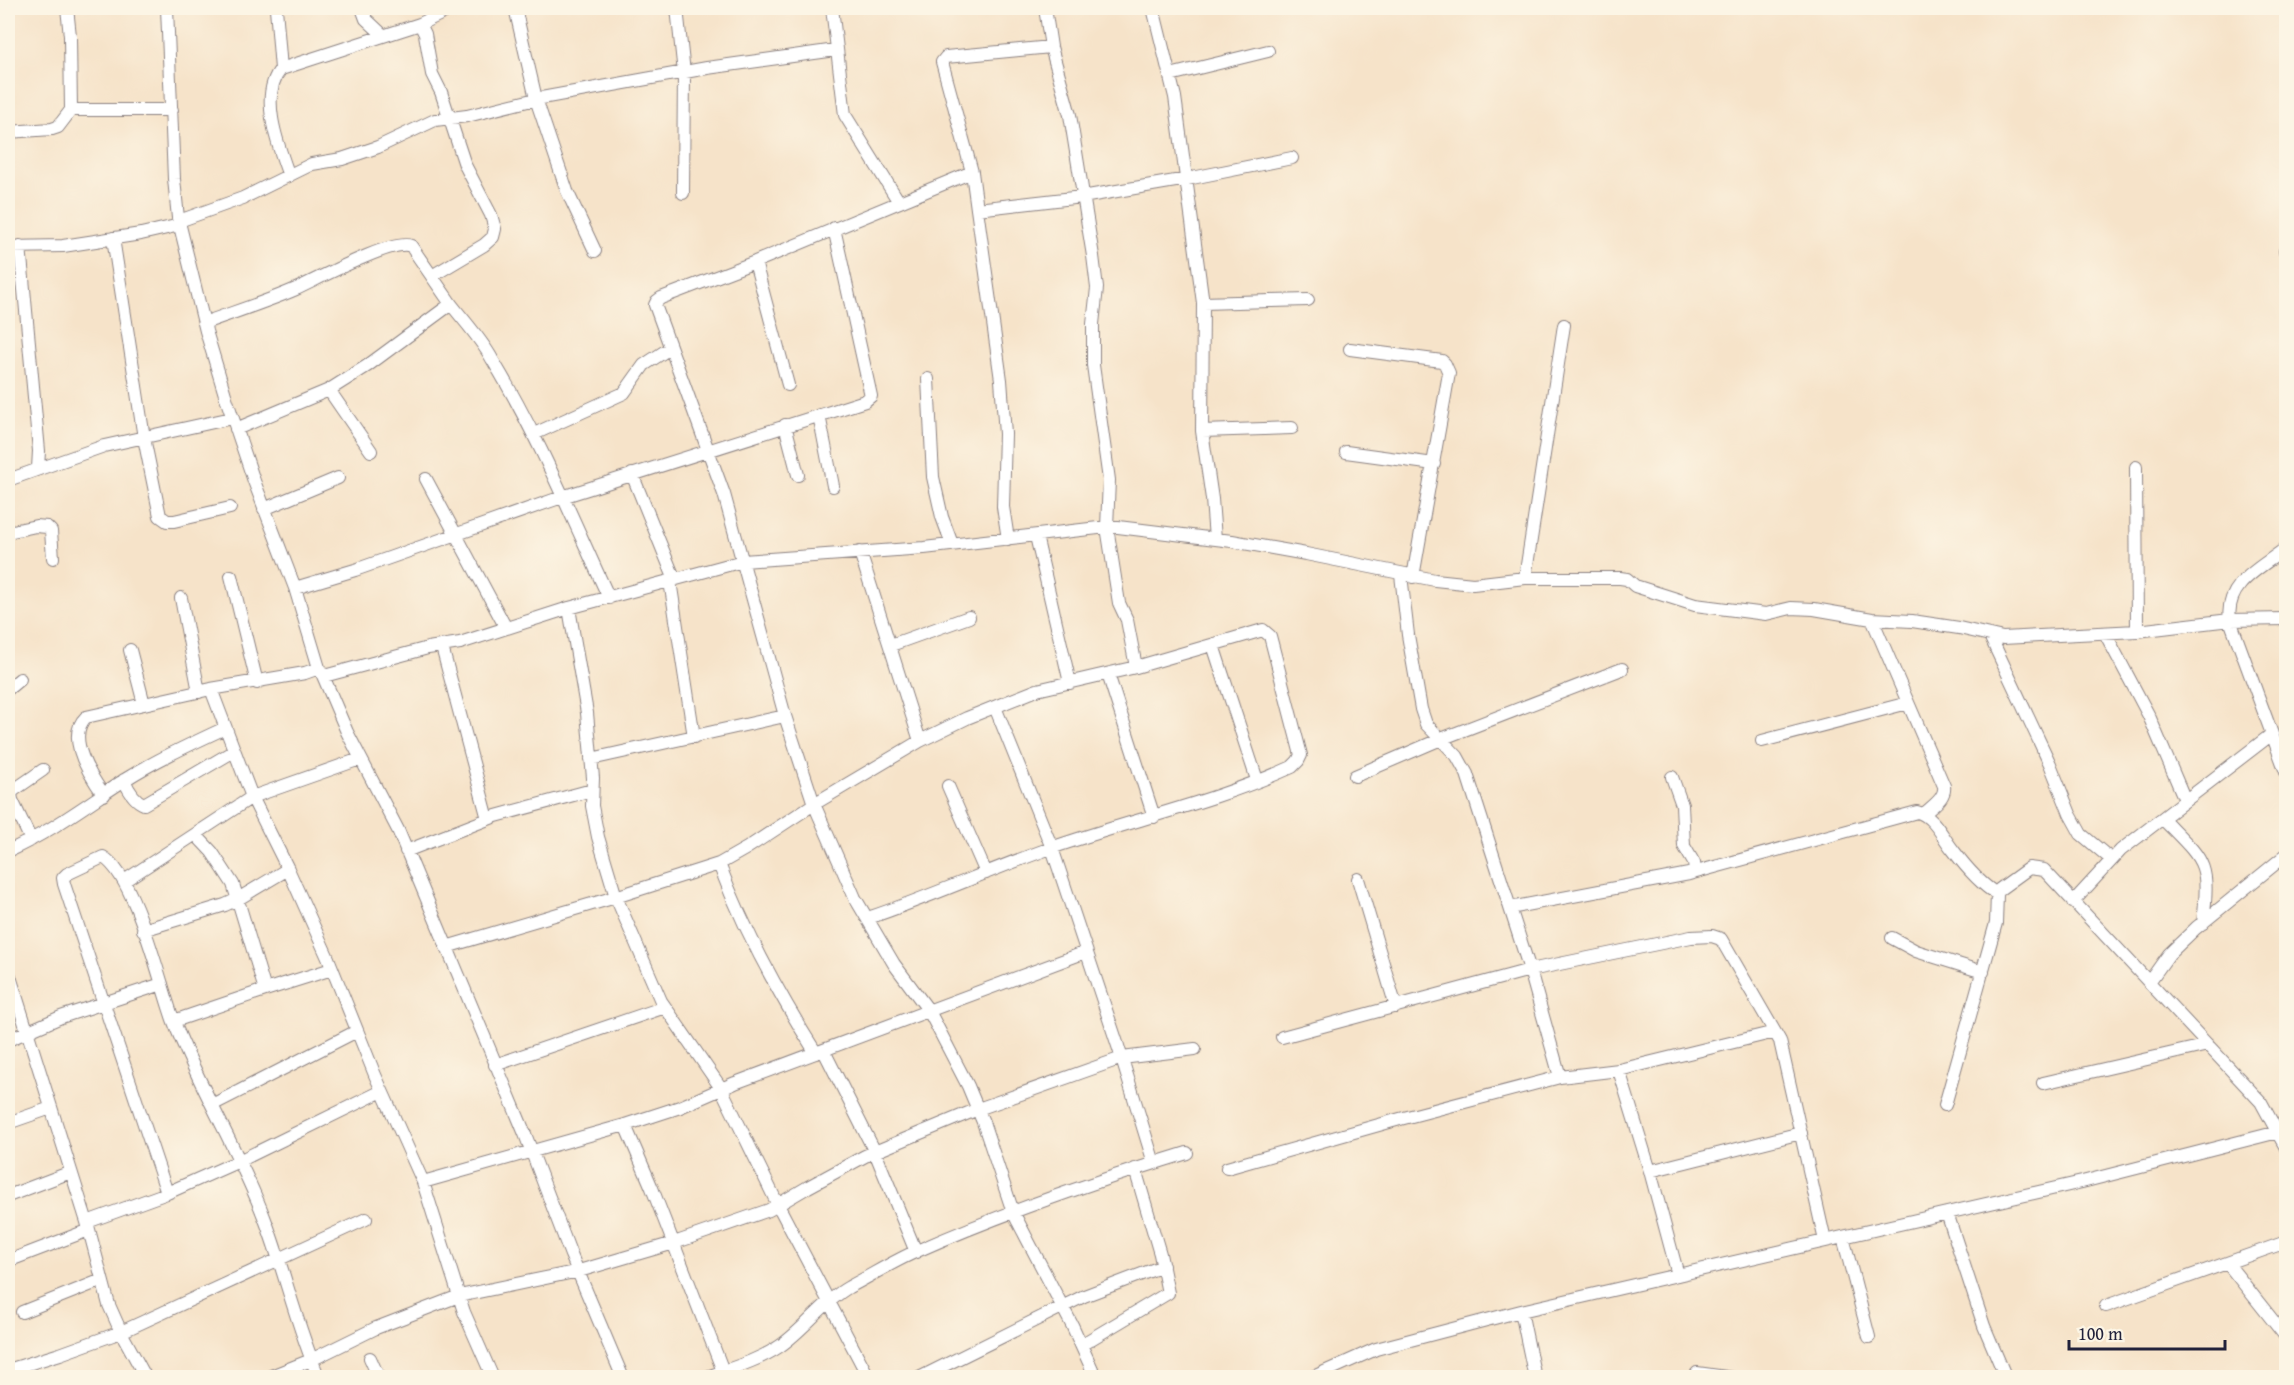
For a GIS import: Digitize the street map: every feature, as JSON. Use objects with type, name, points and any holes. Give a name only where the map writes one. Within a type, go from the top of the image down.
[{"type":"street","points":[[8,132],[58,127],[71,110],[70,36],[67,8]]},
{"type":"street","points":[[167,8],[174,179],[180,223],[204,323],[234,423],[295,588],[321,672],[360,759],[406,851],[623,1377]]},
{"type":"street","points":[[276,8],[281,69],[273,83],[271,106],[273,129],[288,176]]},
{"type":"street","points":[[362,8],[366,19],[383,36]]},
{"type":"street","points":[[281,69],[383,36],[427,16],[453,8]]},
{"type":"street","points":[[515,8],[536,99],[567,191],[595,251]]},
{"type":"street","points":[[677,8],[684,73],[683,193]]},
{"type":"street","points":[[832,8],[845,115],[899,202]]},
{"type":"street","points":[[1045,8],[1052,46],[1070,115],[1097,288],[1093,324],[1093,365],[1109,480],[1107,527],[1119,603],[1127,620],[1136,667]]},
{"type":"street","points":[[1153,8],[1170,75],[1187,179],[1203,303],[1202,431],[1212,499],[1215,539]]},
{"type":"street","points":[[427,16],[425,34],[432,74],[450,117],[465,165],[491,215],[495,233],[484,245],[432,276]]},
{"type":"street","points":[[1008,539],[1003,507],[1005,434],[1001,380],[972,172],[943,65],[946,57],[1052,46]]},
{"type":"street","points":[[38,468],[39,451],[14,246],[63,246],[141,234],[180,223],[243,198],[312,164],[342,159],[378,147],[435,120],[467,116],[536,99],[706,68],[836,50]]},
{"type":"street","points":[[1170,75],[1268,51]]},
{"type":"street","points":[[71,110],[172,110]]},
{"type":"street","points":[[977,209],[1082,197],[1292,158]]},
{"type":"street","points":[[972,172],[657,301],[655,305],[724,494],[784,717],[814,804],[855,898],[894,964],[928,1011],[978,1108],[1013,1212],[1063,1306],[1096,1377]]},
{"type":"street","points":[[295,588],[632,474],[862,403],[871,396],[834,228]]},
{"type":"street","points":[[113,238],[144,438],[160,516],[167,521],[174,521],[230,508]]},
{"type":"street","points":[[204,323],[295,290],[348,263],[401,244],[411,246],[499,370],[534,434],[609,598]]},
{"type":"street","points":[[755,262],[788,385]]},
{"type":"street","points":[[1203,303],[1308,300]]},
{"type":"street","points":[[8,480],[104,446],[234,423],[329,390],[367,366],[451,304]]},
{"type":"street","points":[[1525,578],[1564,325]]},
{"type":"street","points":[[534,434],[624,393],[644,365],[670,348]]},
{"type":"street","points":[[1350,349],[1442,362],[1445,364],[1449,377],[1434,464],[1407,576],[1408,635],[1421,709],[1426,724],[1457,756],[1467,774],[1530,970],[1560,1077]]},
{"type":"street","points":[[928,379],[933,477],[942,517],[952,544]]},
{"type":"street","points":[[329,390],[371,451]]},
{"type":"street","points":[[819,416],[832,486]]},
{"type":"street","points":[[785,425],[798,475]]},
{"type":"street","points":[[1202,431],[1292,428]]},
{"type":"street","points":[[1346,452],[1434,464]]},
{"type":"street","points":[[2136,467],[2137,631]]},
{"type":"street","points":[[632,474],[673,580],[694,736]]},
{"type":"street","points":[[264,509],[338,478]]},
{"type":"street","points":[[426,479],[506,628]]},
{"type":"street","points":[[8,532],[36,526],[47,527],[51,531],[53,558]]},
{"type":"street","points":[[104,795],[90,775],[81,756],[79,740],[82,722],[87,717],[205,691],[321,672],[460,643],[569,608],[743,561],[1008,539],[1107,527],[1215,539],[1306,554],[1407,576],[1473,584],[1525,578],[1620,578],[1627,579],[1635,586],[1695,605],[1766,614],[1791,608],[1815,609],[1872,618],[1912,621],[2003,638],[2137,631],[2230,620],[2286,619]]},
{"type":"street","points":[[1036,536],[1070,683]]},
{"type":"street","points":[[2286,548],[2254,570],[2233,594],[2228,607],[2230,620],[2286,772]]},
{"type":"street","points":[[860,552],[920,741]]},
{"type":"street","points":[[231,576],[257,683]]},
{"type":"street","points":[[181,598],[205,691],[225,728],[252,797],[288,868],[423,1182],[459,1296],[493,1377]]},
{"type":"street","points":[[569,608],[587,713],[592,790],[598,837],[616,897],[665,1007],[721,1088],[828,1303],[869,1377]]},
{"type":"street","points":[[891,645],[969,617]]},
{"type":"street","points":[[1872,618],[1944,786],[1945,792],[1942,797],[1924,814]]},
{"type":"street","points":[[446,946],[616,897],[719,864],[920,741],[1037,690],[1136,667],[1263,630],[1270,636],[1301,755],[1292,767],[1154,817],[1052,848],[868,918]]},
{"type":"street","points":[[2105,633],[2149,716],[2185,800]]},
{"type":"street","points":[[1990,636],[2050,764],[2070,814],[2081,834],[2112,860]]},
{"type":"street","points":[[1213,645],[1257,780]]},
{"type":"street","points":[[442,646],[488,819]]},
{"type":"street","points":[[130,650],[144,704]]},
{"type":"street","points":[[1355,776],[1441,739],[1622,669]]},
{"type":"street","points":[[1108,674],[1154,817]]},
{"type":"street","points":[[8,689],[20,679]]},
{"type":"street","points":[[1762,741],[1908,703]]},
{"type":"street","points":[[995,707],[1052,848],[1122,1058],[1154,1163]]},
{"type":"street","points":[[591,759],[784,717]]},
{"type":"street","points":[[8,851],[83,809],[155,761],[225,728]]},
{"type":"street","points":[[2073,902],[2121,850],[2272,734]]},
{"type":"street","points":[[124,780],[132,794],[144,804],[234,751]]},
{"type":"street","points":[[124,881],[252,797],[360,759]]},
{"type":"street","points":[[31,840],[11,794],[43,770]]},
{"type":"street","points":[[1672,777],[1682,805],[1684,846],[1694,863],[1695,872]]},
{"type":"street","points":[[948,786],[986,873]]},
{"type":"street","points":[[406,851],[488,819],[592,790]]},
{"type":"street","points":[[1510,908],[1695,872],[1917,812],[1928,817],[1954,852],[1986,888],[1997,894]]},
{"type":"street","points":[[2163,819],[2201,860],[2206,875],[2203,923]]},
{"type":"street","points":[[196,835],[212,852],[232,884],[265,990]]},
{"type":"street","points":[[2149,982],[2169,954],[2286,855]]},
{"type":"street","points":[[166,1193],[64,884],[63,878],[103,857],[113,862],[124,881],[174,1021],[266,1221],[303,1342],[319,1377]]},
{"type":"street","points":[[719,864],[737,910],[794,1019],[820,1052],[875,1152],[916,1252]]},
{"type":"street","points":[[143,930],[238,899],[288,868]]},
{"type":"street","points":[[1946,1105],[1996,924],[1997,894],[2000,889],[2030,868],[2037,868],[2044,870],[2261,1102],[2282,1129],[2286,1148]]},
{"type":"street","points":[[1358,879],[1396,1007]]},
{"type":"street","points":[[1282,1037],[1530,970],[1691,938],[1718,936],[1780,1041],[1826,1241]]},
{"type":"street","points":[[1892,938],[1916,951],[1983,972]]},
{"type":"street","points":[[423,1182],[625,1125],[680,1107],[721,1088],[1086,952]]},
{"type":"street","points":[[174,1021],[332,969]]},
{"type":"street","points":[[8,978],[88,1226],[109,1305],[146,1377]]},
{"type":"street","points":[[8,1040],[61,1017],[162,984]]},
{"type":"street","points":[[495,1065],[665,1007]]},
{"type":"street","points":[[212,1105],[357,1031]]},
{"type":"street","points":[[1227,1168],[1560,1077],[1619,1070],[1767,1034],[1776,1034]]},
{"type":"street","points":[[2043,1083],[2208,1045]]},
{"type":"street","points":[[267,1377],[311,1360],[376,1328],[459,1296],[579,1271],[674,1243],[769,1210],[808,1186],[875,1152],[978,1108],[1122,1058],[1194,1049]]},
{"type":"street","points":[[1619,1070],[1678,1275]]},
{"type":"street","points":[[8,1261],[239,1161],[382,1091]]},
{"type":"street","points":[[8,1123],[51,1108]]},
{"type":"street","points":[[625,1125],[730,1372]]},
{"type":"street","points":[[1311,1377],[1376,1348],[1521,1311],[2082,1182],[2282,1129]]},
{"type":"street","points":[[1650,1172],[1801,1133]]},
{"type":"street","points":[[704,1377],[730,1372],[780,1346],[842,1292],[916,1252],[1013,1212],[1187,1153]]},
{"type":"street","points":[[1081,1345],[1167,1295],[1162,1266],[1135,1169]]},
{"type":"street","points":[[8,1196],[71,1172]]},
{"type":"street","points":[[1947,1213],[1984,1326],[2006,1377]]},
{"type":"street","points":[[8,1370],[121,1332],[366,1219]]},
{"type":"street","points":[[1843,1237],[1869,1337]]},
{"type":"street","points":[[2106,1306],[2286,1242]]},
{"type":"street","points":[[2228,1264],[2286,1336]]},
{"type":"street","points":[[919,1377],[1084,1296],[1162,1266]]},
{"type":"street","points":[[22,1312],[102,1280]]},
{"type":"street","points":[[1521,1311],[1535,1377]]},
{"type":"street","points":[[370,1358],[379,1377]]},
{"type":"street","points":[[1698,1373],[1733,1377]]}]
